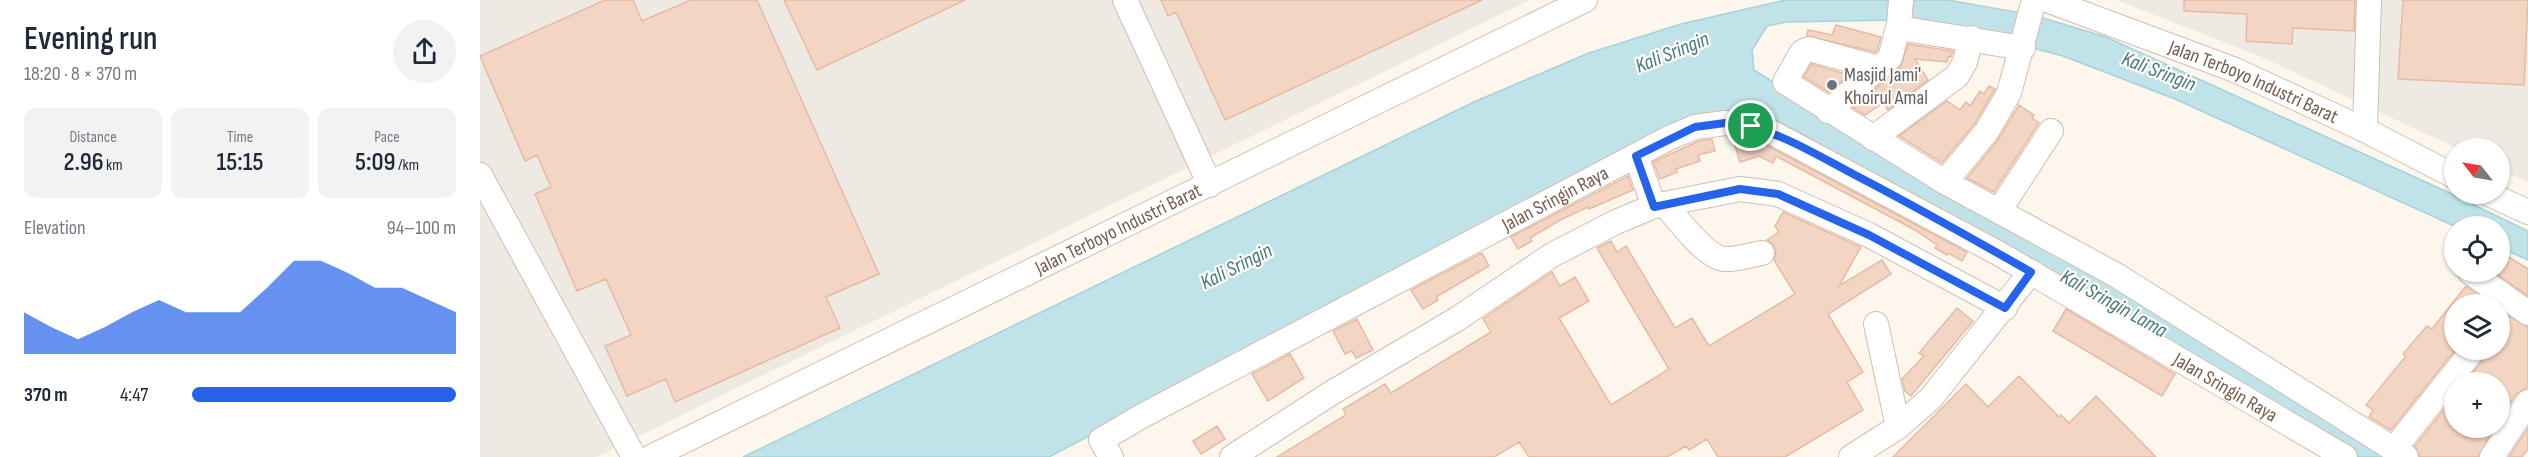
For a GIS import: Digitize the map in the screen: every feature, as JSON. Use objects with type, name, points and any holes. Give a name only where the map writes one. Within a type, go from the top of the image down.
[{"type":"street","points":[[1125,0],[1210,185]]},
{"type":"street","name":"Jalan Terboyo Industri Barat","points":[[651,457],[1585,0]]},
{"type":"street","points":[[1828,111],[1890,58],[1899,26],[1901,0]]},
{"type":"street","points":[[2365,130],[2370,0]]},
{"type":"street","points":[[1945,182],[2001,110],[2009,93],[2038,3]]},
{"type":"street","name":"Jalan Terboyo Industri Barat","points":[[2038,3],[2235,70],[2365,130],[2444,171]]},
{"type":"street","points":[[1899,26],[2023,46]]},
{"type":"street","points":[[1873,138],[1957,76],[1965,62],[1971,38]]},
{"type":"street","points":[[1879,68],[1805,49],[1785,82],[1828,111],[1945,182],[2116,275],[2400,453],[2466,360]]},
{"type":"street","name":"Jalan Sringin Raya","points":[[1111,457],[1101,440],[1142,416],[1636,156],[1695,127],[1725,123],[1760,128],[1877,186],[2031,272],[2345,457]]},
{"type":"street","points":[[2000,211],[2051,131]]},
{"type":"street","points":[[1636,156],[1660,206],[1707,250],[1725,259],[1762,253]]},
{"type":"street","points":[[480,175],[634,457]]},
{"type":"street","points":[[1232,457],[1333,392],[1456,319],[1552,255],[1616,222],[1660,206],[1740,189],[1778,194],[1869,235],[2005,308]]},
{"type":"street","points":[[2510,204],[2528,212]]},
{"type":"street","points":[[1851,457],[1898,427],[1931,398],[2005,308],[2031,272]]},
{"type":"street","points":[[2481,282],[2513,311]]},
{"type":"street","points":[[1876,324],[1898,427]]},
{"type":"street","points":[[2492,457],[2528,402]]},
{"type":"shaded area","points":[[480,0],[1530,0],[596,457],[480,457]]},
{"type":"shaded area","points":[[2116,0],[2528,0],[2528,182],[2510,174],[2510,138],[2444,138],[2444,142],[2257,55]]},
{"type":"water","points":[[1785,0],[1895,0],[1895,20],[1786,22],[1767,26],[1752,50],[1754,70],[1965,204],[2016,226],[2393,457],[2359,457],[1809,138],[1771,118],[1743,114],[1235,359],[1049,457],[743,457],[1476,101],[1589,53],[1681,24]]},
{"type":"water","points":[[1904,0],[1948,0],[2027,14],[2019,45],[1903,21]]},
{"type":"water","name":"Kali Sringin","points":[[2036,16],[2106,37],[2444,190],[2444,204],[2472,204],[2497,216],[2444,216],[2444,221],[2175,99],[2063,56],[2029,47]]},
{"type":"water","points":[[2510,222],[2528,231],[2528,260],[2510,252]]},
{"type":"building","points":[[605,0],[633,0],[642,21],[691,0],[757,0],[879,274],[826,297],[840,328],[675,402],[666,379],[627,396],[605,346],[631,335],[606,279],[577,291],[535,194],[551,187],[537,155],[525,161],[480,56]]},
{"type":"building","points":[[784,0],[965,0],[817,70]]},
{"type":"building","points":[[1161,0],[1482,0],[1225,120],[1176,12],[1168,16]]},
{"type":"building","points":[[2184,0],[2355,0],[2354,31],[2293,28],[2292,44],[2246,41],[2247,14],[2184,11]]},
{"type":"building","points":[[2403,0],[2528,0],[2524,85],[2398,79]]},
{"type":"building","points":[[1836,25],[1881,37],[1877,50],[1875,52],[1807,36],[1808,30],[1832,35]]},
{"type":"building","points":[[1908,44],[1953,51],[1947,62],[1915,59],[1928,80],[1888,110],[1883,103],[1865,115],[1853,108],[1900,68]]},
{"type":"building","points":[[1811,64],[1849,75],[1828,92],[1804,77]]},
{"type":"building","points":[[1989,86],[1995,89],[1975,123],[1942,163],[1899,136],[1947,101],[1960,110],[1966,102],[1970,106],[1980,91],[1984,94]]},
{"type":"building","points":[[2019,105],[2034,115],[2032,118],[2039,123],[1994,192],[1967,178],[1998,140]]},
{"type":"building","points":[[1712,139],[1715,151],[1698,155],[1700,161],[1676,169],[1677,172],[1660,179],[1653,162],[1699,141]]},
{"type":"building","points":[[1733,139],[1766,145],[1967,252],[1962,261],[1948,253],[1947,255],[1935,248],[1937,245],[1915,230],[1776,156],[1773,163],[1759,156],[1740,162]]},
{"type":"building","points":[[1628,176],[1633,190],[1560,220],[1530,238],[1532,241],[1518,249],[1511,237]]},
{"type":"building","points":[[1783,212],[1861,247],[1839,286],[1882,260],[1891,274],[1828,314],[1863,372],[1847,382],[1863,410],[1785,457],[1718,457],[1707,439],[1689,450],[1686,446],[1667,457],[1529,457],[1519,442],[1494,457],[1277,457],[1346,415],[1343,409],[1385,384],[1391,393],[1491,332],[1483,319],[1552,272],[1560,286],[1575,277],[1589,301],[1559,318],[1611,405],[1669,369],[1597,248],[1611,241],[1617,252],[1626,246],[1675,328],[1692,318],[1709,346],[1795,294],[1774,260],[1776,251],[1773,244],[1767,240],[1779,232],[1775,226]]},
{"type":"building","points":[[1482,253],[1489,266],[1436,297],[1438,300],[1423,309],[1411,290]]},
{"type":"building","points":[[2510,258],[2528,269],[2528,296],[2508,282],[2510,282]]},
{"type":"building","points":[[2466,286],[2477,294],[2460,294]]},
{"type":"building","points":[[1957,308],[1973,321],[1911,396],[1905,391],[1902,379],[1924,356],[1919,353]]},
{"type":"building","points":[[2066,309],[2175,374],[2162,396],[2053,331]]},
{"type":"building","points":[[2444,314],[2444,360],[2447,360],[2391,430],[2369,417],[2373,410],[2366,405],[2406,356],[2403,354],[2427,326],[2432,329]]},
{"type":"building","points":[[2510,316],[2528,327],[2528,387],[2516,394],[2510,403],[2510,372],[2473,372],[2483,360],[2510,360]]},
{"type":"building","points":[[1357,319],[1373,350],[1356,358],[1352,351],[1345,354],[1333,331]]},
{"type":"building","points":[[1290,354],[1304,378],[1268,401],[1252,374]]},
{"type":"building","points":[[2019,376],[2059,417],[2061,415],[2069,423],[2096,396],[2156,457],[1893,457],[1966,384],[1988,407]]},
{"type":"building","points":[[2444,410],[2444,438],[2488,438],[2478,457],[2420,457],[2415,446]]},
{"type":"building","points":[[1217,426],[1225,439],[1201,454],[1193,441]]},
{"type":"building","points":[[2528,428],[2528,449],[2522,457],[2509,457]]},
{"type":"place","name":"Masjid Jami' Khoirul Amal","points":[[1832,85]]},
{"type":"route","points":[[1725,123],[1751,126],[1786,140],[1877,186],[2031,272],[2005,308],[1869,235],[1778,194],[1755,189],[1740,189],[1654,207],[1636,156],[1695,127],[1725,123]]},
{"type":"water label","name":"Kali Sringin Lama","points":[[2114,303]]}]
